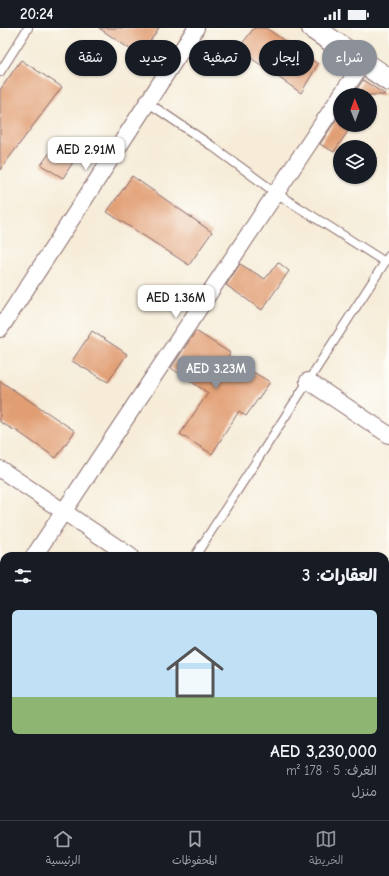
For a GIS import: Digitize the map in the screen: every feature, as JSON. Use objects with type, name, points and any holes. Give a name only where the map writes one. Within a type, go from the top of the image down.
[{"type":"main road","points":[[312,28],[329,40]]},
{"type":"main road","points":[[377,72],[389,80]]},
{"type":"street","points":[[0,328],[196,28]]},
{"type":"street","points":[[346,88],[354,76]]},
{"type":"street","points":[[37,552],[333,108]]},
{"type":"street","points":[[308,381],[389,435]]},
{"type":"street","points":[[0,469],[124,552]]},
{"type":"lane","points":[[0,72],[28,28]]},
{"type":"lane","points":[[147,102],[212,146],[276,194],[387,259],[198,552]]},
{"type":"building","points":[[99,28],[159,28],[151,40],[125,40],[125,46]]},
{"type":"building","points":[[254,28],[266,28],[283,40],[259,40],[259,64],[251,58],[251,40],[245,40]]},
{"type":"building","points":[[21,60],[62,87],[0,170],[0,90]]},
{"type":"building","points":[[314,61],[318,64],[314,71]]},
{"type":"building","points":[[277,76],[311,76],[301,93]]},
{"type":"building","points":[[363,80],[375,88],[358,88]]},
{"type":"building","points":[[377,89],[386,95],[377,95]]},
{"type":"building","points":[[333,124],[333,132],[347,132],[342,140],[333,140],[333,151],[320,144]]},
{"type":"building","points":[[60,138],[80,151],[63,178],[41,165]]},
{"type":"building","points":[[132,176],[212,232],[189,265],[107,212]]},
{"type":"building","points":[[278,262],[289,271],[262,310],[226,285],[240,264],[265,279]]},
{"type":"building","points":[[92,331],[127,354],[108,382],[72,361]]},
{"type":"building","points":[[196,331],[230,353],[228,357],[270,382],[246,416],[239,411],[212,454],[180,434],[208,393],[171,368]]},
{"type":"building","points":[[0,381],[75,431],[56,458],[14,429],[0,422]]}]
